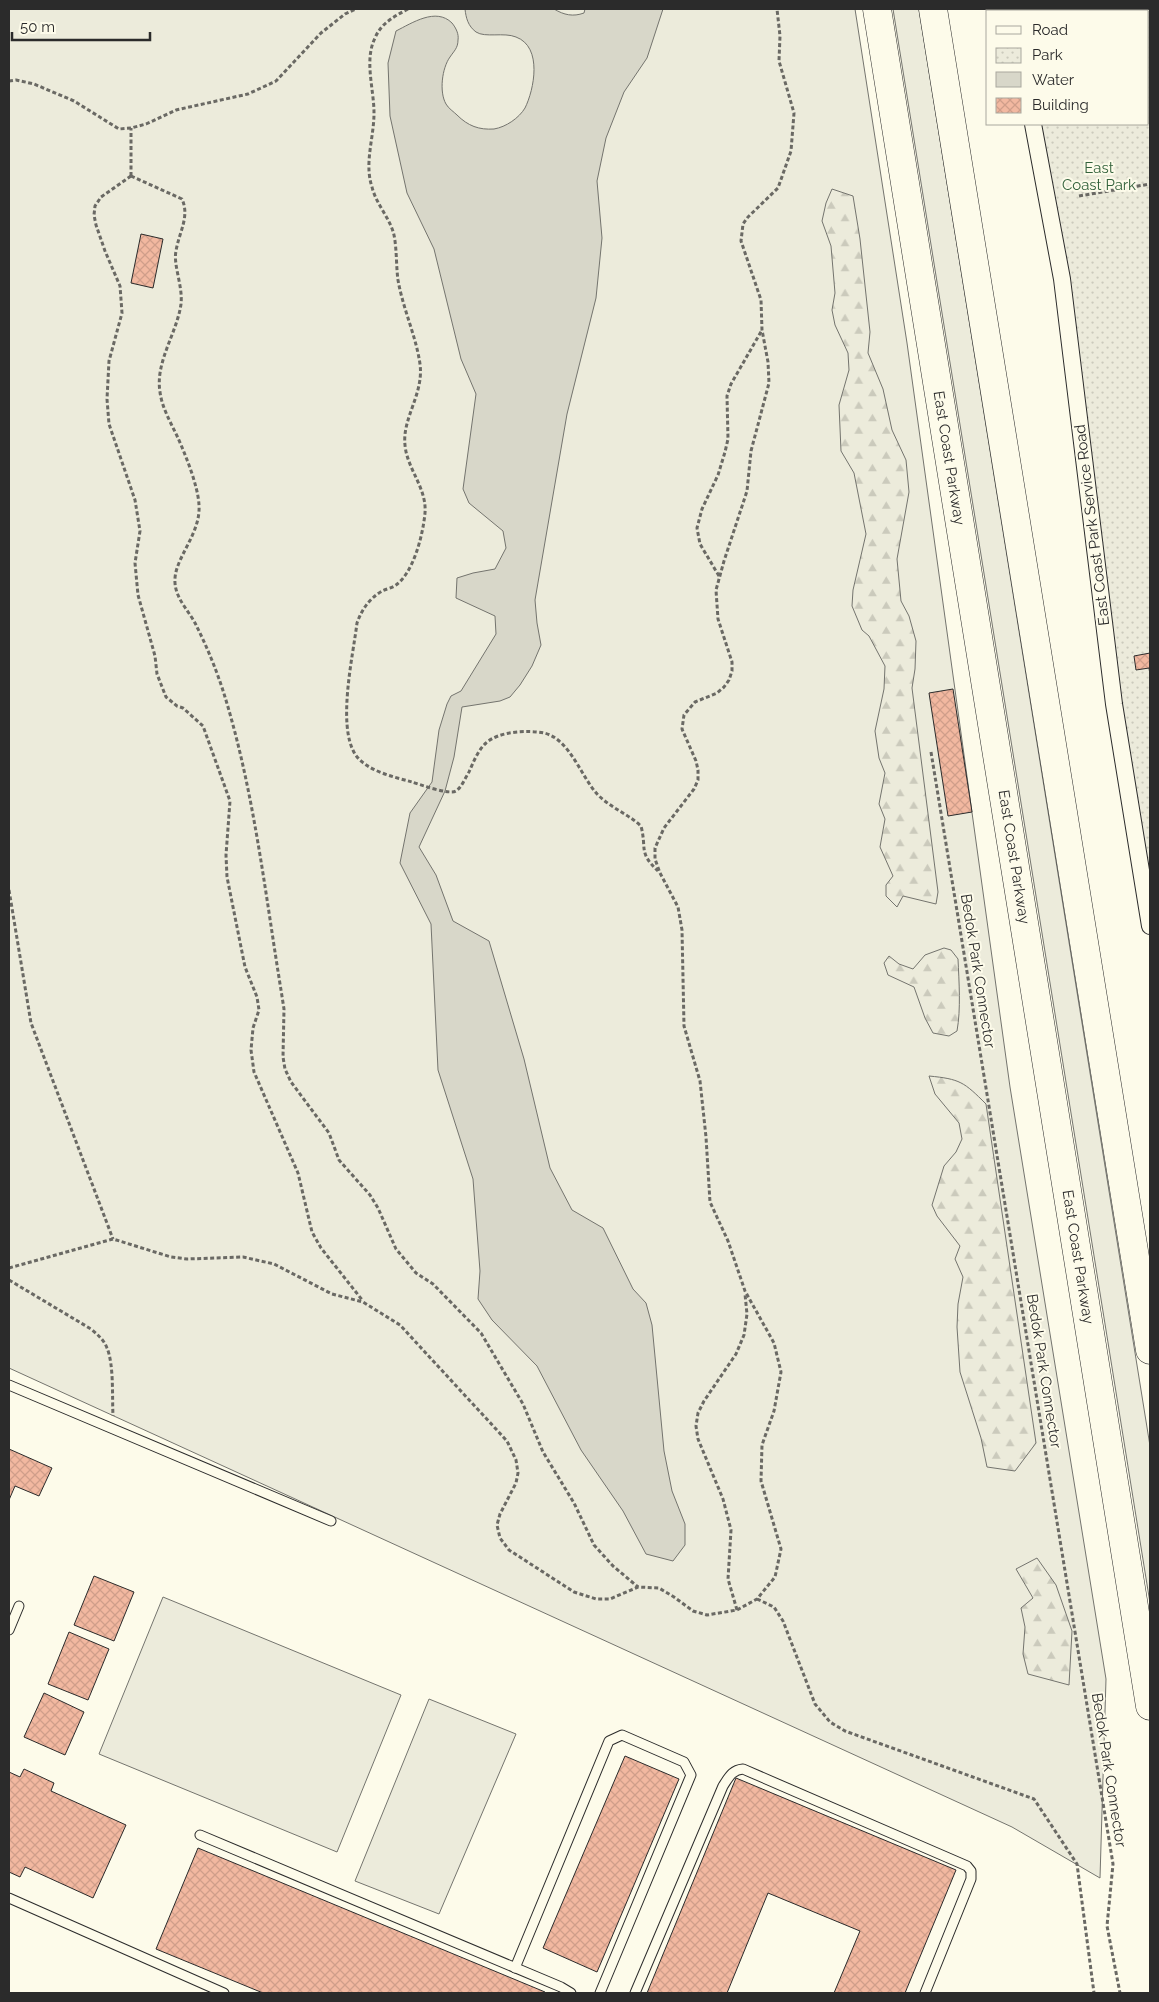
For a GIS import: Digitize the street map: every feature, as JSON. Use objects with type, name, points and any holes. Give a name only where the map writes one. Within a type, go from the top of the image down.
[{"type":"highway","name":"East Coast Parkway","points":[[877,9],[1150,1706]]},
{"type":"highway","points":[[934,9],[1150,1350]]},
{"type":"street","name":"East Coast Park Service Road","points":[[1033,125],[1062,279],[1114,704],[1150,926]]},
{"type":"lane","points":[[9,1386],[331,1521]]},
{"type":"lane","points":[[9,1630],[19,1606]]},
{"type":"lane","points":[[515,1968],[609,1741],[622,1735],[684,1762],[691,1775],[600,1993]]},
{"type":"lane","points":[[635,1993],[723,1786],[736,1769],[743,1769],[967,1866],[971,1871],[971,1879],[925,1993]]},
{"type":"lane","points":[[200,1835],[571,1993]]},
{"type":"lane","points":[[9,1898],[224,1993]]},
{"type":"path","points":[[9,81],[16,80],[34,84],[74,101],[119,129],[131,128],[146,124],[176,110],[248,94],[276,81],[321,33],[345,14],[356,9]]},
{"type":"path","points":[[408,9],[390,19],[381,28],[374,39],[370,52],[374,112],[373,138],[368,163],[372,188],[394,234],[398,280],[420,365],[419,390],[406,428],[405,444],[408,460],[423,493],[425,512],[413,560],[407,574],[396,585],[370,600],[362,610],[357,623],[346,716],[348,736],[356,755],[372,769],[451,793],[462,784],[480,749],[486,742],[515,732],[546,733],[557,739],[564,746],[597,794],[609,805],[641,826],[644,854],[649,863],[660,873]]},
{"type":"path","points":[[9,1268],[113,1239],[171,1257],[187,1259],[243,1257],[274,1264],[332,1294],[363,1302],[400,1325],[507,1441],[516,1460],[518,1473],[516,1483],[500,1514],[498,1525],[500,1538],[509,1550],[574,1592],[596,1599],[610,1599],[638,1588],[659,1588],[693,1611],[707,1615],[736,1610],[757,1598],[775,1577],[781,1549],[761,1481],[762,1445],[774,1411],[782,1372],[774,1343],[745,1291],[728,1241],[710,1202],[700,1081],[684,1026],[682,930],[678,907],[660,873],[655,859],[655,848],[664,828],[694,789],[698,780],[696,761],[682,729],[684,715],[695,702],[724,688],[730,680],[732,671],[732,662],[718,619],[716,590],[747,491],[752,451],[769,382],[760,300],[741,241],[741,232],[748,217],[778,188],[791,151],[794,113],[779,61],[780,36],[777,9]]},
{"type":"path","points":[[131,128],[131,176]]},
{"type":"path","points":[[131,176],[101,198],[95,206],[94,215],[96,226],[120,286],[122,313],[109,361],[107,400],[109,424],[135,500],[140,532],[135,563],[138,595],[155,656],[157,674],[166,697],[177,706],[184,708],[203,726],[230,801],[226,855],[227,877],[244,968],[257,997],[259,1010],[253,1028],[251,1050],[254,1072],[298,1173],[312,1232],[321,1248],[363,1302]]},
{"type":"path","points":[[131,176],[182,199],[186,209],[185,220],[175,253],[182,291],[181,305],[161,369],[160,391],[166,413],[179,441],[200,505],[197,528],[178,569],[175,582],[178,595],[197,625],[224,696],[248,787],[284,1009],[283,1057],[285,1069],[291,1082],[329,1133],[339,1160],[370,1195],[378,1208],[396,1249],[416,1273],[433,1284],[481,1333],[523,1404],[543,1452],[574,1503],[594,1545],[612,1566],[638,1588]]},
{"type":"path","points":[[1079,196],[1150,184]]},
{"type":"path","points":[[720,577],[700,544],[697,528],[702,509],[718,475],[728,439],[727,396],[730,384],[762,330]]},
{"type":"path","name":"Bedok Park Connector","points":[[931,752],[1113,1864],[1107,1926],[1120,1993]]},
{"type":"path","points":[[9,890],[31,1024],[113,1239]]},
{"type":"path","points":[[9,1280],[100,1337],[107,1347],[110,1359],[114,1430]]},
{"type":"path","points":[[736,1610],[728,1579],[731,1530],[723,1499],[698,1439],[696,1426],[698,1413],[704,1401],[736,1354],[744,1335],[747,1314],[745,1291]]},
{"type":"path","points":[[757,1598],[774,1608],[783,1621],[815,1704],[830,1722],[853,1734],[1034,1799],[1077,1864],[1094,1993]]},
{"type":"green space","points":[[9,9],[855,9],[907,343],[1010,1087],[1106,1679],[1100,1878],[1012,1827],[9,1368]]},
{"type":"green space","points":[[893,9],[919,9],[1150,1446],[1150,1603]]},
{"type":"green space","name":"East Coast Park","points":[[1150,9],[1150,909],[1036,125],[1149,125],[1149,10],[1018,10]]},
{"type":"green space","points":[[832,189],[853,196],[860,239],[870,332],[868,353],[883,389],[892,430],[906,460],[909,492],[897,559],[901,601],[909,616],[916,641],[912,688],[938,892],[936,904],[903,896],[897,907],[886,896],[886,885],[893,876],[880,847],[885,819],[879,804],[885,773],[879,758],[875,731],[884,689],[885,666],[869,636],[862,630],[852,606],[853,590],[866,534],[854,473],[841,451],[839,405],[849,370],[848,353],[835,325],[832,310],[835,293],[831,246],[822,221],[826,203]]},
{"type":"green space","points":[[944,948],[951,950],[958,959],[958,1023],[957,1031],[949,1036],[933,1033],[925,1018],[914,987],[888,975],[884,963],[889,956],[899,964],[913,969],[925,955]]},
{"type":"green space","points":[[929,1076],[955,1080],[966,1086],[986,1104],[1036,1443],[1015,1471],[987,1467],[981,1438],[960,1372],[957,1327],[958,1304],[963,1277],[955,1259],[960,1246],[937,1216],[932,1205],[944,1166],[956,1152],[962,1139],[959,1123],[935,1094]]},
{"type":"green space","points":[[1037,1558],[1056,1585],[1072,1631],[1069,1685],[1028,1674],[1023,1654],[1025,1627],[1021,1608],[1033,1598],[1016,1569]]},
{"type":"green space","points":[[163,1597],[401,1695],[337,1852],[99,1754]]},
{"type":"green space","points":[[429,1699],[516,1734],[439,1914],[355,1881]]},
{"type":"water","points":[[465,9],[554,9],[572,15],[584,13],[585,9],[663,9],[647,58],[624,92],[606,138],[597,181],[602,238],[596,298],[567,414],[535,600],[541,645],[532,666],[510,697],[500,701],[462,707],[454,757],[445,791],[419,847],[436,875],[453,921],[489,941],[524,1059],[550,1168],[572,1210],[603,1228],[633,1289],[646,1303],[652,1325],[664,1451],[672,1491],[685,1524],[685,1545],[673,1561],[646,1554],[623,1511],[581,1450],[537,1366],[492,1320],[478,1299],[480,1271],[473,1179],[438,1070],[431,924],[400,863],[410,813],[432,782],[439,730],[447,704],[451,696],[461,691],[496,634],[495,616],[456,598],[457,578],[495,569],[506,548],[503,531],[469,503],[463,489],[476,394],[461,359],[434,249],[407,193],[390,116],[388,63],[396,31],[431,16],[446,18],[452,23],[458,36],[456,49],[447,62],[442,80],[444,99],[448,107],[470,125],[489,129],[499,128],[508,124],[516,119],[525,108],[531,91],[534,70],[530,50],[525,42],[516,37],[484,35],[476,32],[468,22]]},
{"type":"building","points":[[141,234],[163,239],[153,288],[131,283]]},
{"type":"building","points":[[1150,653],[1150,675],[1149,668],[1136,670],[1134,656]]},
{"type":"building","points":[[953,689],[972,812],[948,816],[929,693]]},
{"type":"building","points":[[9,1449],[52,1468],[39,1496],[15,1486],[9,1500]]},
{"type":"building","points":[[94,1576],[134,1592],[114,1641],[74,1625]]},
{"type":"building","points":[[69,1632],[109,1649],[88,1700],[48,1684]]},
{"type":"building","points":[[44,1693],[84,1712],[65,1755],[24,1737]]},
{"type":"building","points":[[625,1756],[679,1779],[597,1972],[543,1948]]},
{"type":"building","points":[[24,1769],[54,1783],[51,1791],[126,1825],[93,1898],[25,1867],[20,1877],[9,1872],[9,1772],[20,1777]]},
{"type":"building","points":[[736,1778],[956,1870],[905,1993],[834,1993],[860,1931],[768,1893],[727,1993],[647,1993]]},
{"type":"building","points":[[198,1848],[545,1993],[263,1993],[156,1949]]}]
